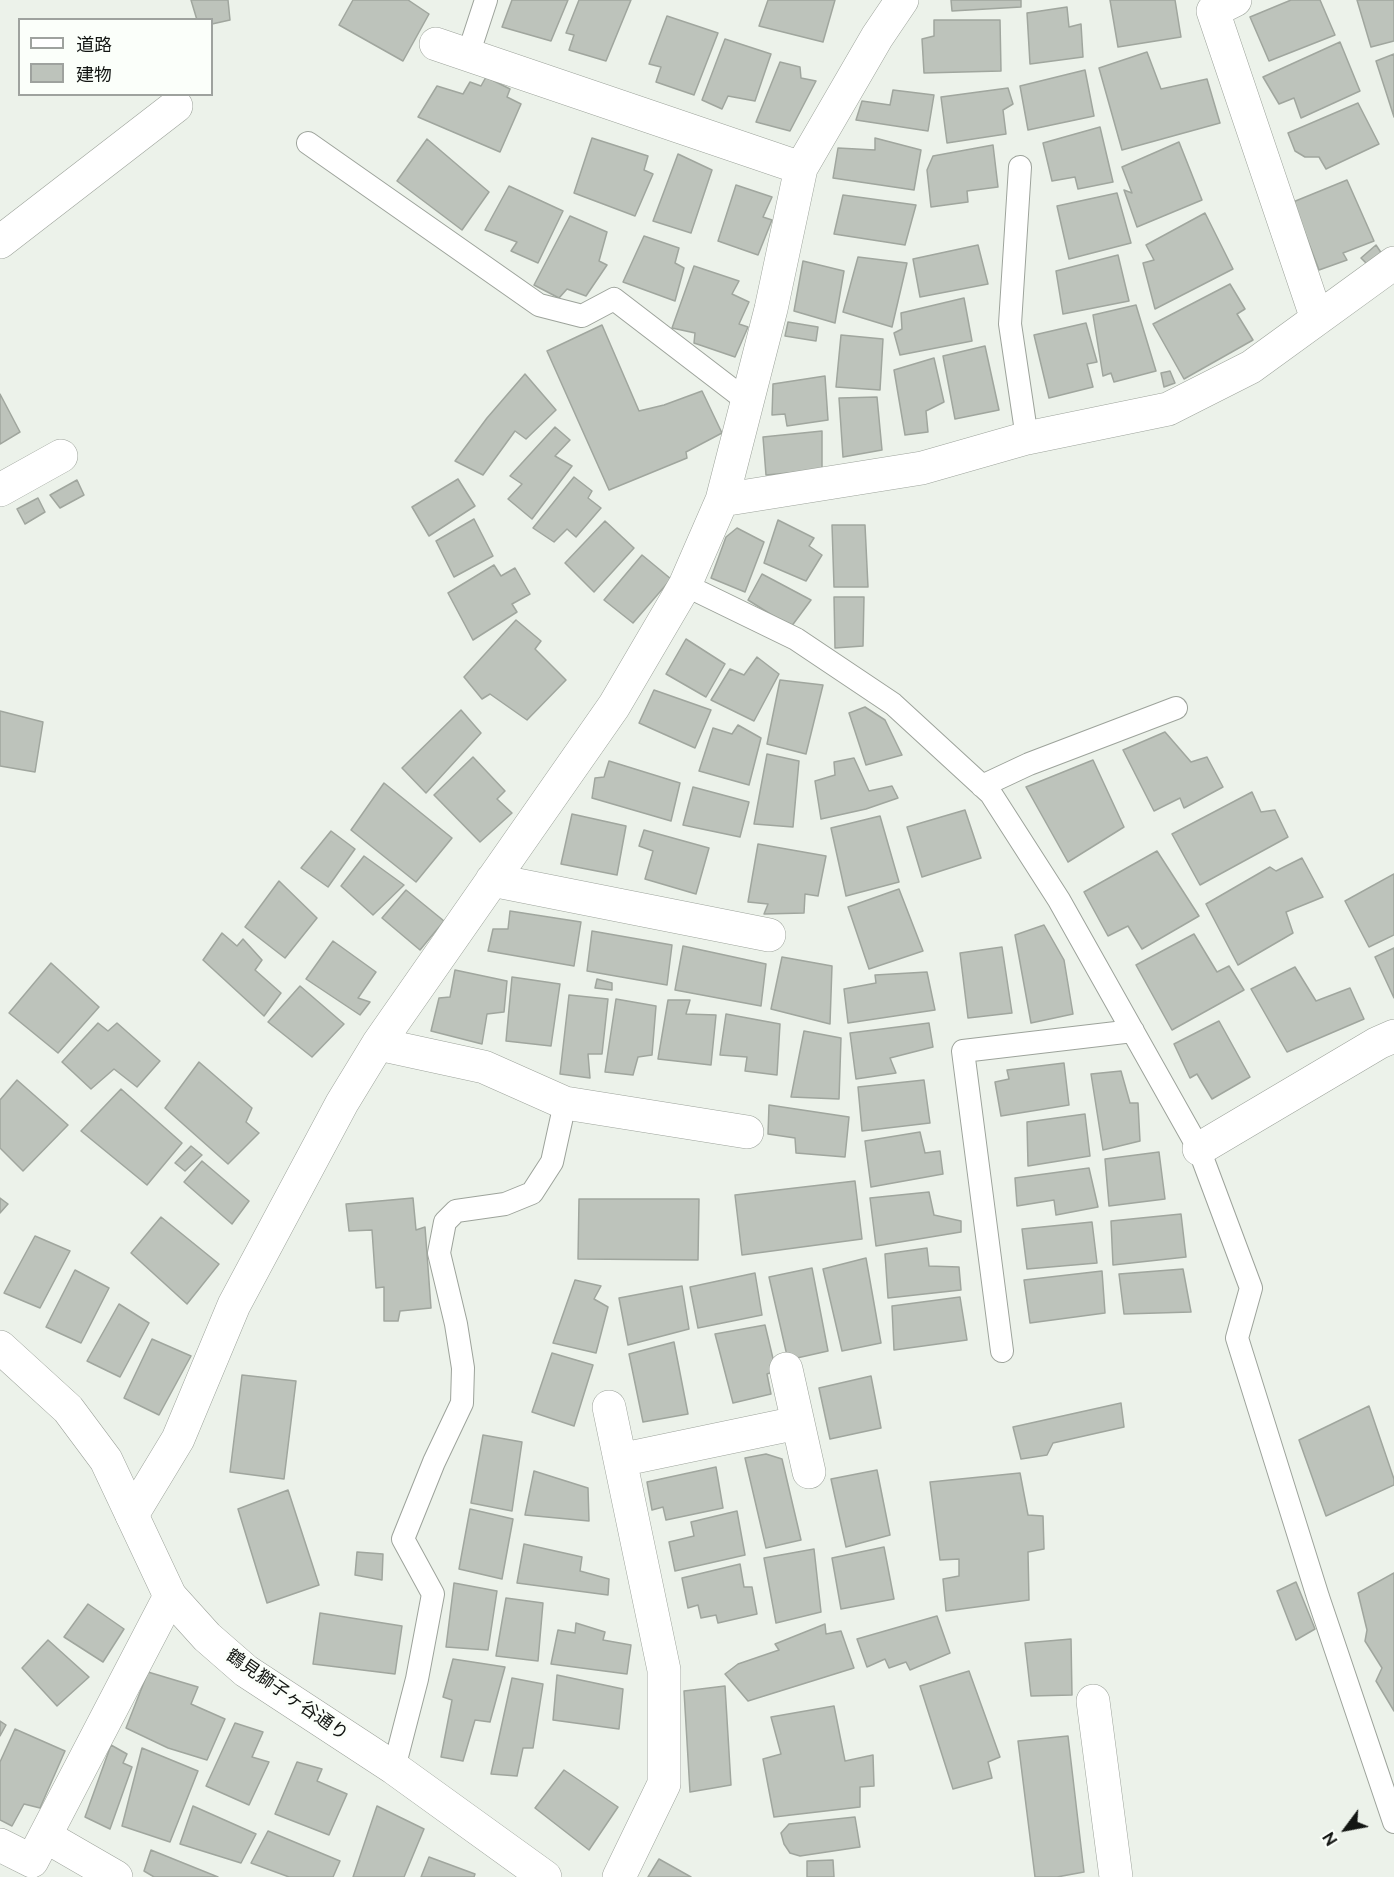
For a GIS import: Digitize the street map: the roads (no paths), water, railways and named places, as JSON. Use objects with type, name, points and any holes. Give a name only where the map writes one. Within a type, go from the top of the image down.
[{"type":"street","points":[[132,1515],[178,1439],[234,1305],[342,1103],[378,1044],[614,706],[685,585],[722,500],[771,309],[801,168],[877,37],[902,0]]},
{"type":"street","points":[[1235,0],[1213,11],[1317,319]]},
{"type":"street","points":[[436,44],[801,168]]},
{"type":"street","points":[[0,242],[176,106]]},
{"type":"street","points":[[722,500],[922,468],[1027,438],[1168,409],[1251,367],[1394,263]]},
{"type":"street","points":[[0,490],[61,456]]},
{"type":"street","points":[[492,880],[769,935]]},
{"type":"street","points":[[1199,1149],[1378,1043],[1394,1036]]},
{"type":"street","points":[[378,1044],[484,1067],[565,1103],[747,1132]]},
{"type":"street","name":"鶴見獅子ヶ谷通り","points":[[0,1347],[68,1409],[106,1460],[170,1596],[207,1637],[246,1671],[394,1768],[545,1877]]},
{"type":"street","points":[[786,1369],[809,1472]]},
{"type":"street","points":[[609,1407],[664,1670],[664,1784],[619,1877]]},
{"type":"street","points":[[620,1460],[797,1423]]},
{"type":"street","points":[[34,1858],[170,1596]]},
{"type":"street","points":[[1093,1701],[1116,1877]]},
{"type":"street","points":[[0,1845],[34,1858],[116,1877]]},
{"type":"lane","points":[[468,55],[486,0]]},
{"type":"lane","points":[[308,143],[539,305],[582,316],[614,298],[747,400]]},
{"type":"lane","points":[[1020,167],[1010,324],[1027,438]]},
{"type":"lane","points":[[685,585],[796,639],[893,704],[991,794],[1059,900],[1199,1149],[1251,1288],[1237,1338],[1318,1597],[1394,1822]]},
{"type":"lane","points":[[982,786],[1029,764],[1176,708]]},
{"type":"lane","points":[[1002,1351],[963,1051],[1133,1031]]},
{"type":"lane","points":[[394,1768],[417,1679],[433,1594],[403,1539],[434,1462],[462,1403],[464,1368],[439,1253],[445,1222],[456,1211],[505,1204],[532,1193],[552,1162],[565,1103]]}]
